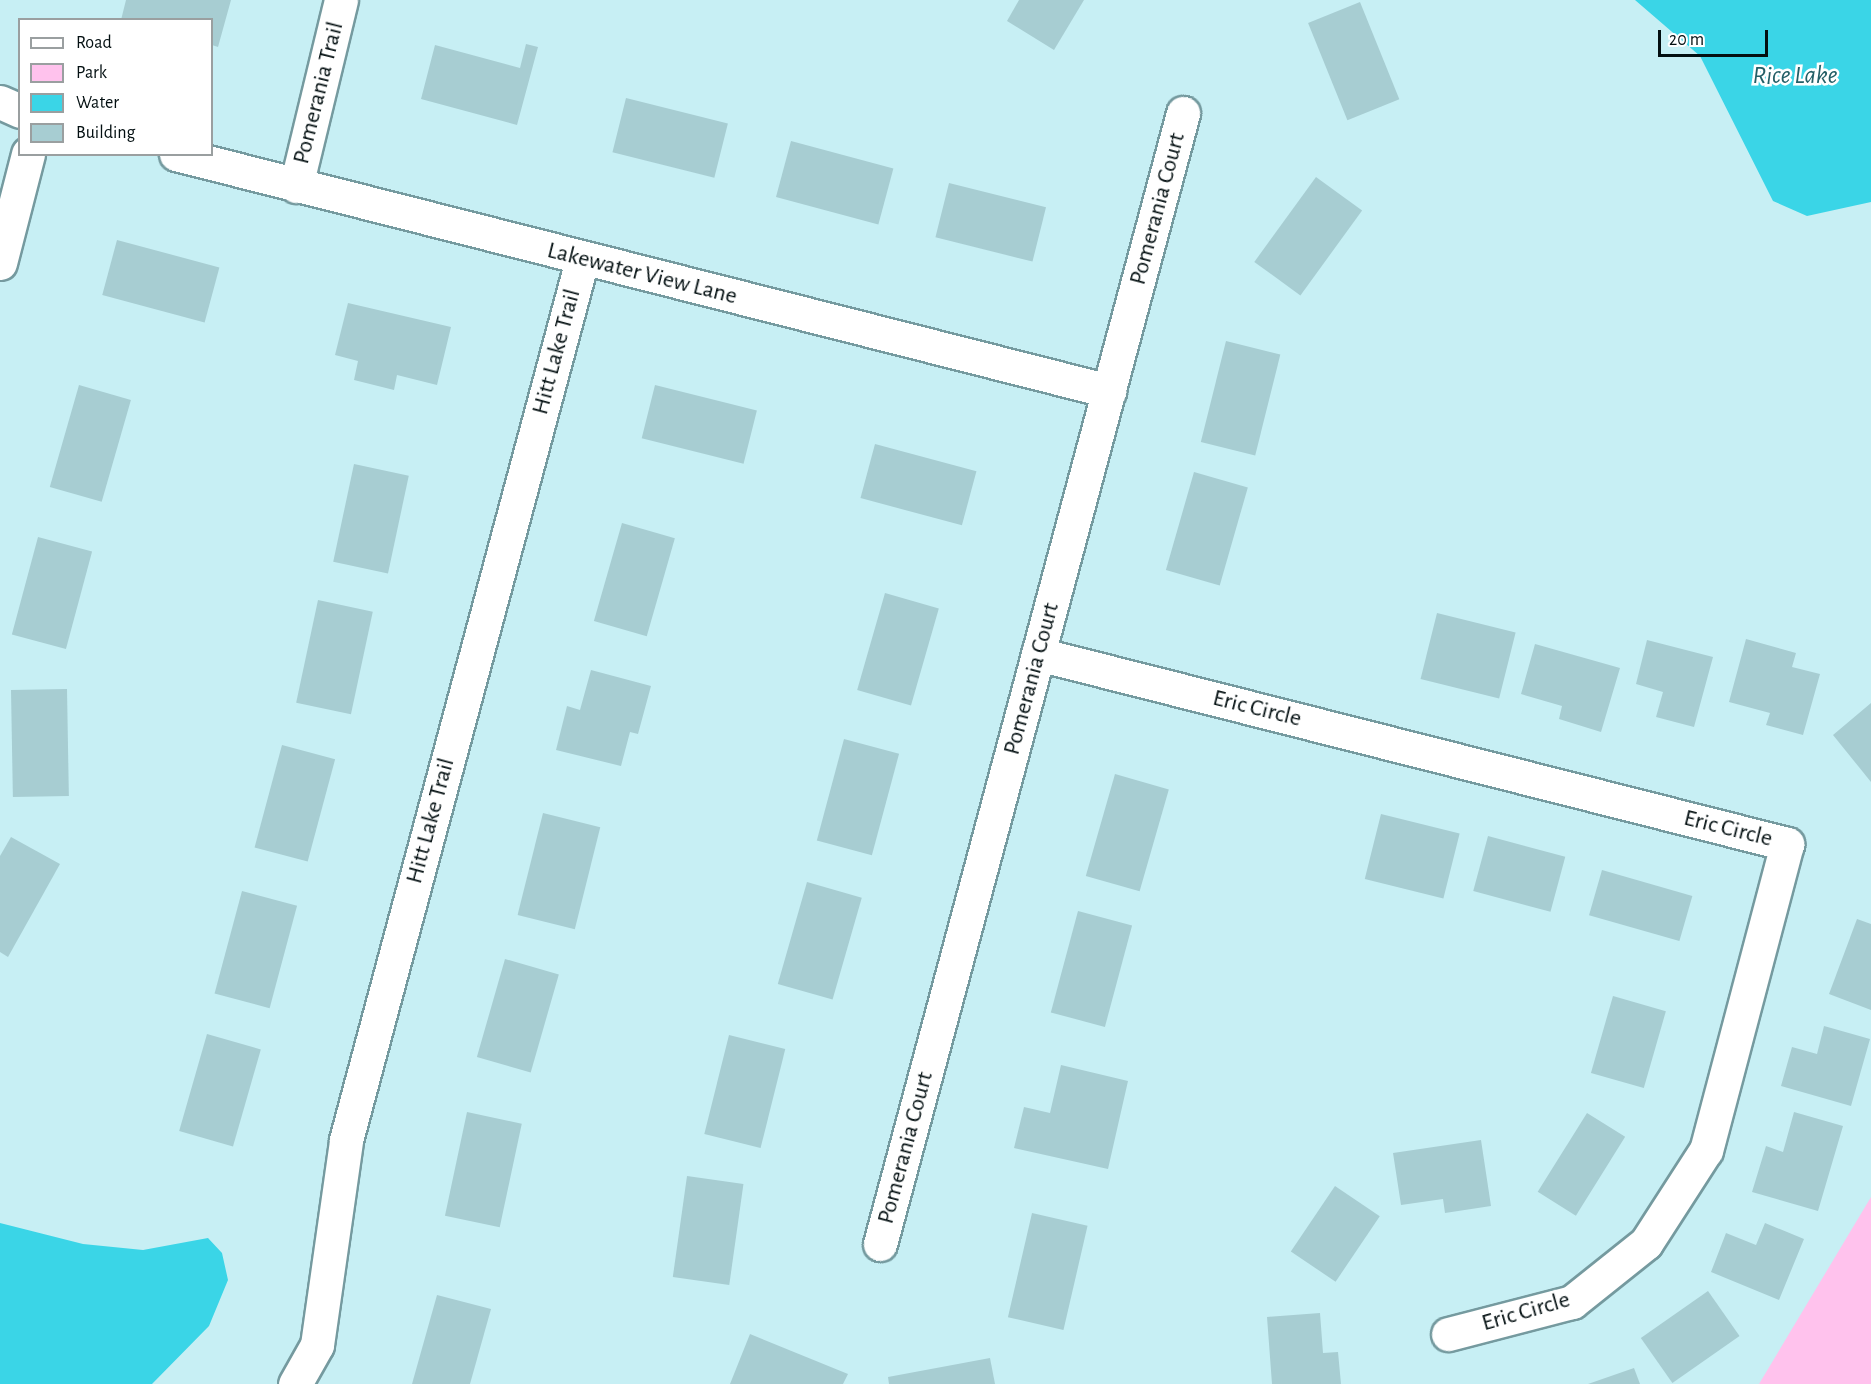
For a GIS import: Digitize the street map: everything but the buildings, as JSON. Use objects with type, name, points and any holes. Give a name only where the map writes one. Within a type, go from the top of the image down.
[{"type":"street","name":"Pomerania Trail","points":[[296,186],[341,0]]},
{"type":"street","points":[[0,102],[18,110]]},
{"type":"street","name":"Pomerania Court","points":[[880,1244],[1183,113]]},
{"type":"street","points":[[0,263],[27,156]]},
{"type":"street","name":"Lakewater View Lane","points":[[184,156],[582,260],[1109,391]]},
{"type":"street","name":"Hitt Lake Trail","points":[[295,1384],[317,1345],[346,1140],[582,260]]},
{"type":"street","name":"Eric Circle","points":[[1038,654],[1787,844],[1706,1150],[1646,1244],[1572,1302],[1448,1334]]},
{"type":"green space","points":[[1871,1197],[1871,1384],[1759,1384]]},
{"type":"water","name":"Rice Lake","points":[[1635,0],[1871,0],[1871,202],[1807,216],[1773,201],[1700,56]]},
{"type":"water","points":[[0,1223],[83,1244],[143,1250],[208,1238],[222,1253],[228,1280],[209,1326],[152,1384],[0,1384]]}]
